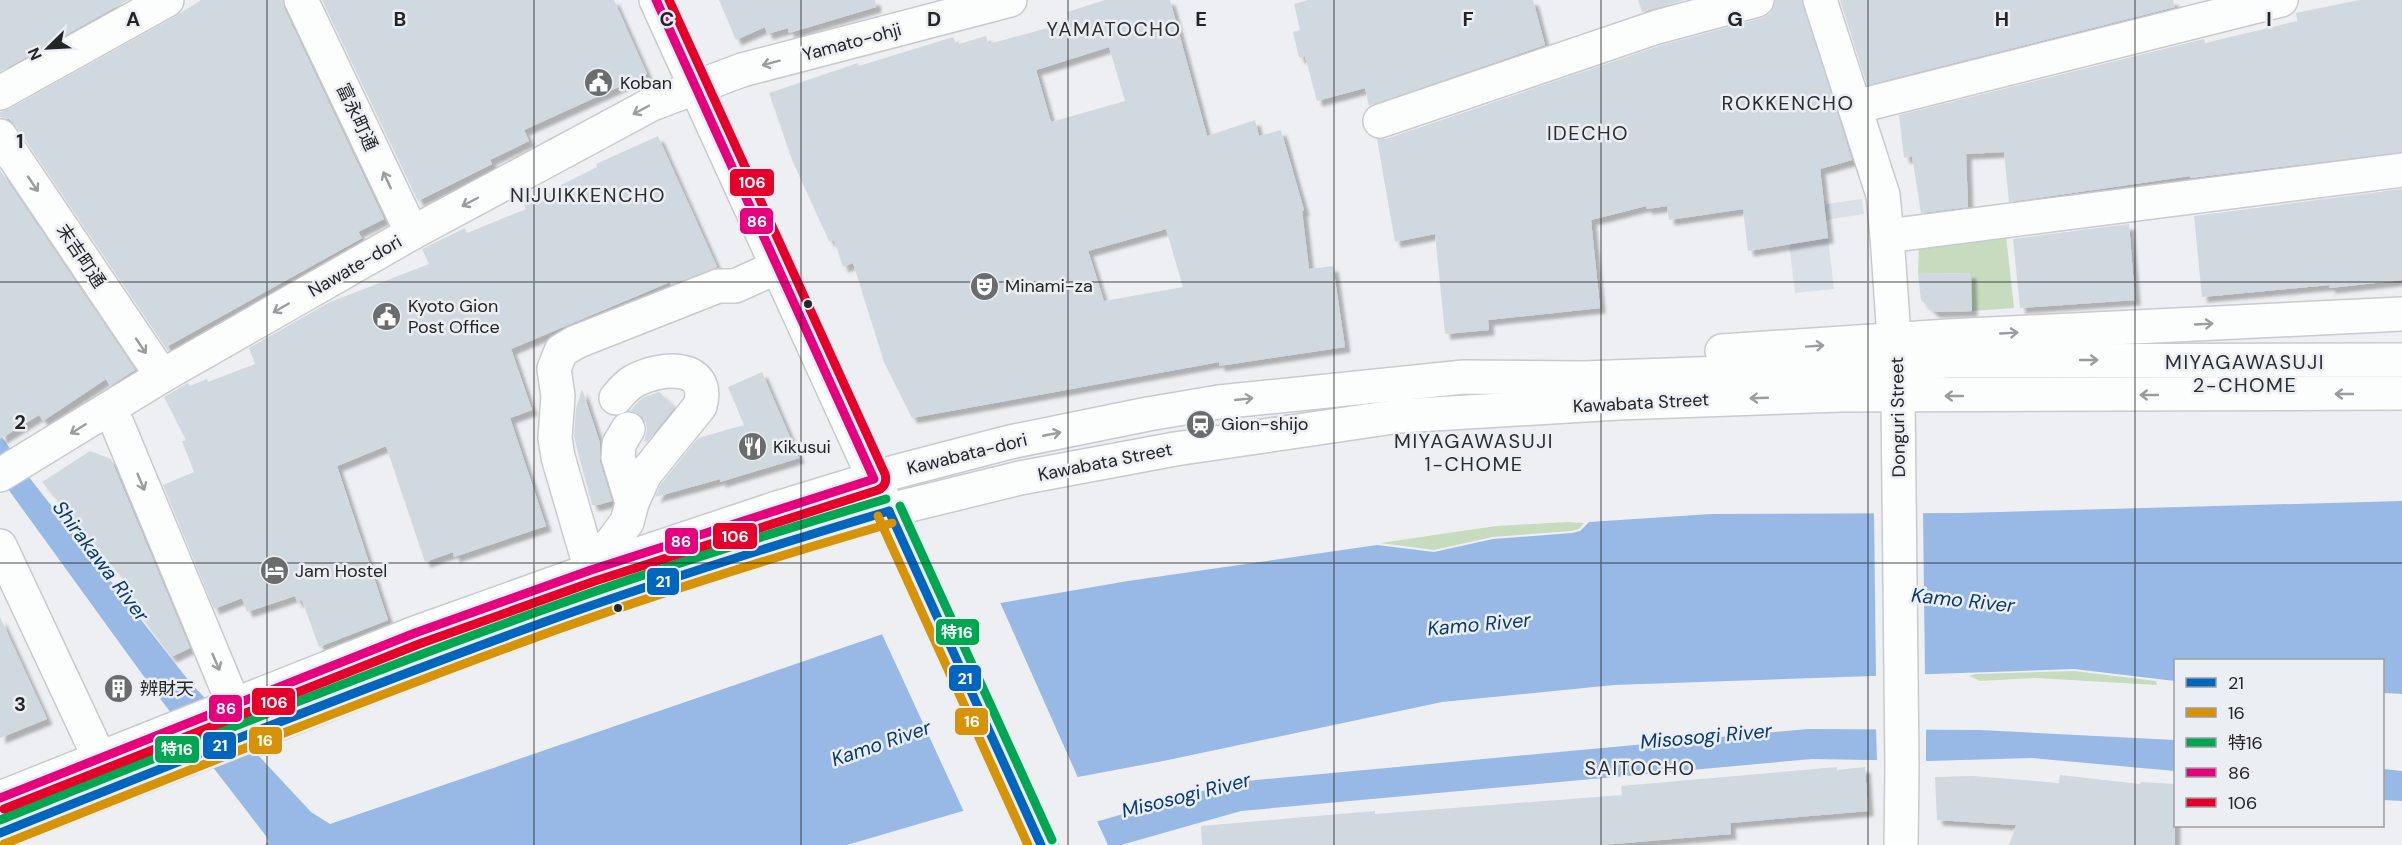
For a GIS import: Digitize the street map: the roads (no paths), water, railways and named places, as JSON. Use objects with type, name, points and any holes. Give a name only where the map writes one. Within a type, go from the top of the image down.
[{"type":"street","points":[[0,93],[167,0]]},
{"type":"street","name":"富永町通","points":[[301,0],[412,233]]},
{"type":"street","points":[[656,0],[1041,845]]},
{"type":"street","name":"Yamato-ohji","points":[[695,86],[742,70],[1010,0]]},
{"type":"street","points":[[1380,122],[1657,27],[1757,0]]},
{"type":"street","name":"Donguri Street","points":[[1820,0],[1883,195],[1887,236],[1897,367],[1901,845]]},
{"type":"street","points":[[1855,107],[2281,0]]},
{"type":"street","name":"Nawate-dori","points":[[12,468],[162,376],[412,233],[652,104],[695,86]]},
{"type":"street","name":"末吉町通","points":[[0,136],[162,376]]},
{"type":"street","points":[[1887,236],[2402,171]]},
{"type":"street","points":[[591,570],[558,457],[555,438],[558,396],[554,369],[561,351],[587,338],[718,286],[735,286],[777,267]]},
{"type":"street","points":[[1897,367],[2402,314]]},
{"type":"street","name":"Kawabata-dori","points":[[0,798],[415,633],[591,570],[777,508],[1010,442],[1219,402],[1610,359],[1897,367]]},
{"type":"street","name":"Kawabata Street","points":[[888,511],[1020,478],[1176,449],[1400,416],[1618,403],[1840,395],[1897,367],[1948,361],[2402,360]]},
{"type":"street","name":"Kawabata Street","points":[[1897,367],[2402,393]]},
{"type":"street","points":[[591,570],[627,522],[645,474],[700,406],[704,395],[698,377],[688,373],[665,372],[642,377],[631,383],[616,398]]},
{"type":"street","points":[[656,390],[688,373]]},
{"type":"street","points":[[111,409],[234,705]]},
{"type":"street","points":[[628,429],[619,444],[618,457],[632,504]]},
{"type":"street","points":[[0,832],[428,665],[582,608],[786,539],[888,511]]},
{"type":"street","points":[[0,546],[100,759]]},
{"type":"water","name":"Kamo River","points":[[0,434],[32,481],[189,681],[311,812],[330,824],[883,634],[1000,603],[1128,581],[1377,545],[1434,552],[1493,539],[1572,533],[1580,531],[1589,522],[1711,514],[1962,513],[2402,501],[2402,694],[2384,693],[2384,659],[2174,659],[2174,681],[2074,669],[1614,685],[1442,702],[1078,777],[847,845],[265,845],[268,841],[266,836],[158,696],[0,478]]},
{"type":"water","points":[[1808,729],[1980,730],[2174,740],[2174,771],[2031,758],[1929,761],[1812,759],[1241,811],[1121,845],[1016,845],[1206,790],[1246,781]]},
{"type":"water","points":[[2384,769],[2402,771],[2402,801],[2384,800]]},
{"type":"place","name":"Koban","points":[[599,83]]},
{"type":"place","name":"Minami-za","points":[[984,286]]},
{"type":"place","name":"Kyoto Gion Post Office","points":[[387,316]]},
{"type":"place","name":"Gion-shijo","points":[[1200,424]]},
{"type":"place","name":"Kikusui","points":[[752,447]]},
{"type":"place","name":"Jam Hostel","points":[[274,571]]},
{"type":"place","name":"辨財天","points":[[119,689]]},
{"type":"district","name":"YAMATOCHO","points":[[1114,29]]},
{"type":"district","name":"ROKKENCHO","points":[[1788,103]]},
{"type":"district","name":"IDECHO","points":[[1588,133]]},
{"type":"district","name":"NIJUIKKENCHO","points":[[588,195]]},
{"type":"district","name":"MIYAGAWASUJI 2-CHOME","points":[[2245,374]]},
{"type":"district","name":"MIYAGAWASUJI 1-CHOME","points":[[1474,452]]},
{"type":"district","name":"SAITOCHO","points":[[1640,768]]},
{"type":"water label","name":"Shirakawa River","points":[[101,561]]},
{"type":"water label","name":"Misosogi River","points":[[1706,736]]},
{"type":"water label","name":"Misosogi River","points":[[1186,795]]}]
